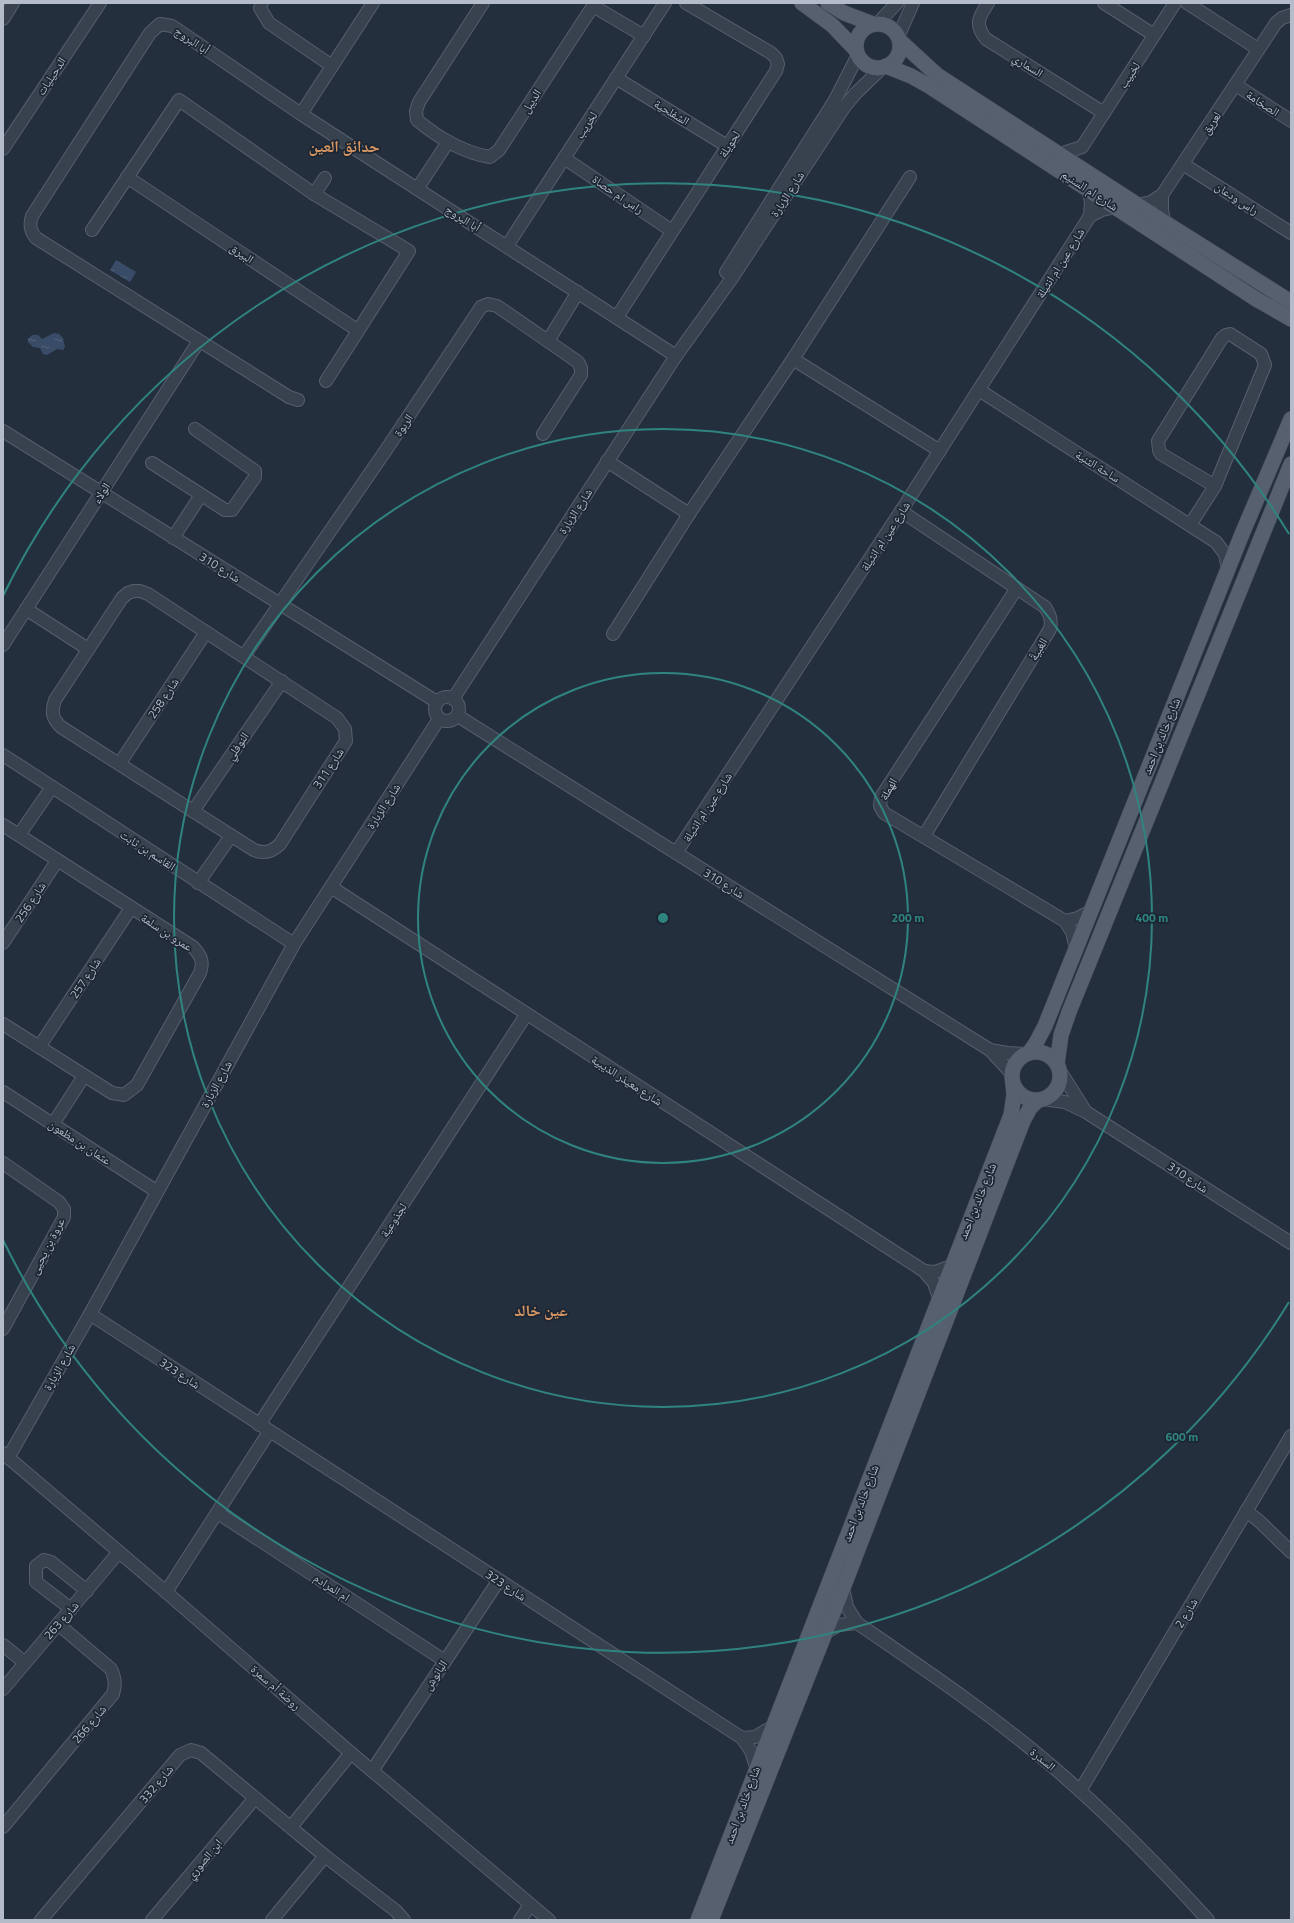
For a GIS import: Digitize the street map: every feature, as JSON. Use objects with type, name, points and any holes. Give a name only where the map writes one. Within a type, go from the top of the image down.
[{"type":"main road","points":[[802,3],[832,24],[867,65],[884,67],[898,56],[900,49],[899,39],[896,32],[887,26],[875,24],[844,13],[828,3]]},
{"type":"main road","points":[[857,52],[858,36],[862,31],[875,24]]},
{"type":"main road","name":"شارع ام السنيم","points":[[899,39],[937,75],[1137,205],[1291,302]]},
{"type":"main road","name":"شارع ام السنيم","points":[[884,67],[911,76],[929,86],[1088,188],[1256,299],[1291,319]]},
{"type":"main road","name":"شارع خالد بن احمد","points":[[1028,1053],[1041,1035],[1242,534],[1291,419]]},
{"type":"main road","name":"شارع خالد بن احمد","points":[[1058,1068],[1061,1035],[1067,1017],[1291,464]]},
{"type":"main road","points":[[1028,1053],[1042,1053],[1048,1055],[1058,1068],[1060,1078],[1054,1092],[1040,1099],[1026,1097],[1020,1094],[1013,1079],[1016,1062],[1028,1053]]},
{"type":"main road","name":"شارع خالد بن احمد","points":[[698,1920],[756,1766],[1011,1115],[1014,1096],[1013,1079]]},
{"type":"main road","name":"شارع خالد بن احمد","points":[[711,1920],[823,1634],[843,1588],[1023,1121],[1030,1108],[1040,1099]]},
{"type":"street","points":[[3,18],[13,3]]},
{"type":"street","name":"الدحيليات","points":[[3,149],[100,3]]},
{"type":"street","points":[[262,3],[260,8],[269,23],[332,66]]},
{"type":"street","points":[[301,114],[373,3]]},
{"type":"street","name":"الديبل","points":[[483,3],[419,102],[416,111],[418,120],[448,142],[481,155],[490,156],[499,150],[594,4],[644,36]]},
{"type":"street","name":"لخريب","points":[[507,246],[665,3]]},
{"type":"street","name":"لحويلة","points":[[617,318],[776,71],[778,60],[771,53],[686,3]]},
{"type":"street","points":[[875,24],[897,3]]},
{"type":"street","points":[[899,39],[913,3]]},
{"type":"street","name":"السماري","points":[[988,3],[979,20],[978,27],[986,38],[1104,113]]},
{"type":"street","points":[[1104,3],[1154,35]]},
{"type":"street","name":"لخبيب","points":[[1082,147],[1176,3]]},
{"type":"street","points":[[1187,3],[1258,50]]},
{"type":"street","name":"لعريق","points":[[1162,195],[1276,23],[1282,18],[1291,15]]},
{"type":"street","name":"أبا البروج","points":[[298,400],[289,397],[198,341],[36,238],[30,227],[32,216],[150,33],[160,24],[172,26],[301,114],[676,356]]},
{"type":"street","name":"شارع الزبارة","points":[[698,324],[725,274],[835,100],[857,52]]},
{"type":"street","name":"شارع الزبارة","points":[[453,698],[676,356],[732,278],[845,106],[856,93],[884,67]]},
{"type":"street","name":"الشفلحية","points":[[616,78],[727,146]]},
{"type":"street","name":"الصخامة","points":[[1236,85],[1291,121]]},
{"type":"street","points":[[92,230],[126,177],[179,100],[314,194],[409,251],[357,330],[326,381]]},
{"type":"street","points":[[417,189],[448,142]]},
{"type":"street","points":[[1060,154],[1082,147],[1085,170]]},
{"type":"street","name":"راس ام حصاة","points":[[564,158],[672,231]]},
{"type":"street","name":"راس ودعان","points":[[1183,164],[1291,233]]},
{"type":"street","name":"البيرق","points":[[126,177],[357,330]]},
{"type":"street","points":[[613,634],[689,514],[910,177]]},
{"type":"street","points":[[314,194],[325,178]]},
{"type":"street","name":"شارع عين ام انثيلة","points":[[1088,188],[1090,216]]},
{"type":"street","points":[[1137,205],[1151,202],[1162,195]]},
{"type":"street","points":[[1162,195],[1164,222]]},
{"type":"street","name":"شارع عين ام انثيلة","points":[[676,853],[940,452],[1090,216],[1102,210],[1116,207]]},
{"type":"street","points":[[548,341],[578,292]]},
{"type":"street","name":"الربوة","points":[[278,604],[386,450],[481,307],[488,304],[497,306],[578,362],[581,368],[581,375],[543,434]]},
{"type":"street","points":[[1190,525],[1215,486],[1265,364],[1261,354],[1230,334],[1222,338],[1158,442],[1161,454],[1215,486]]},
{"type":"street","name":"الولاء","points":[[5,638],[26,609],[102,493],[198,341]]},
{"type":"street","points":[[792,359],[940,452]]},
{"type":"street","name":"ساحة الثنية","points":[[979,390],[1216,542],[1225,554],[1228,569]]},
{"type":"street","points":[[152,463],[225,510],[232,510],[256,474],[252,468],[195,429]]},
{"type":"street","name":"شارع 310","points":[[3,431],[437,702]]},
{"type":"street","points":[[607,461],[689,514]]},
{"type":"street","points":[[173,538],[201,495]]},
{"type":"street","name":"الغبيةّ","points":[[902,510],[1044,607],[1051,618],[1050,629],[924,836]]},
{"type":"street","points":[[1216,542],[1230,541],[1242,534]]},
{"type":"street","name":"الهملة","points":[[1017,588],[881,797],[880,806],[884,813],[1066,921]]},
{"type":"street","name":"شارع 311","points":[[134,591],[140,591],[148,594],[244,656],[337,718],[345,729],[346,741],[280,844],[274,850],[260,853],[230,836],[120,763],[61,727],[52,714],[55,700],[122,598],[134,591]]},
{"type":"street","points":[[244,656],[278,604]]},
{"type":"street","points":[[26,609],[88,649]]},
{"type":"street","name":"شارع 258","points":[[120,763],[206,632]]},
{"type":"street","name":"النوفلي","points":[[193,811],[282,681]]},
{"type":"street","points":[[443,698],[453,698],[459,706],[458,716],[451,721],[443,721],[439,719],[434,711],[437,702],[443,698]]},
{"type":"street","name":"شارع 310","points":[[458,716],[990,1050],[1013,1079]]},
{"type":"street","name":"شارع الزبارة","points":[[5,1455],[90,1314],[156,1191],[294,944],[439,719]]},
{"type":"street","name":"القاسم بن ثابت","points":[[3,755],[294,944]]},
{"type":"street","points":[[19,834],[52,788]]},
{"type":"street","name":"عمرو بن سلمة","points":[[3,825],[193,947],[202,959],[200,972],[140,1079],[130,1092],[118,1095],[84,1076],[3,1024]]},
{"type":"street","points":[[198,883],[230,836]]},
{"type":"street","name":"شارع 256","points":[[3,943],[57,861]]},
{"type":"street","name":"شارع معيذر الذيبية","points":[[331,887],[526,1015],[924,1271],[934,1283],[939,1298]]},
{"type":"street","name":"شارع 257","points":[[39,1047],[131,908]]},
{"type":"street","points":[[1076,949],[1075,939],[1066,921],[1078,918],[1091,911]]},
{"type":"street","name":"لجذوعية","points":[[259,1425],[526,1015]]},
{"type":"street","name":"شارع 310","points":[[990,1050],[1008,1053],[1028,1053]]},
{"type":"street","name":"شارع 310","points":[[1058,1068],[1086,1112]]},
{"type":"street","points":[[53,1124],[84,1076]]},
{"type":"street","name":"عثمان بن مظعون","points":[[3,1092],[156,1191]]},
{"type":"street","name":"شارع 310","points":[[1040,1099],[1065,1102],[1086,1112],[1291,1243]]},
{"type":"street","name":"عروة بن يحيى","points":[[3,1163],[59,1202],[64,1209],[64,1217],[3,1329]]},
{"type":"street","points":[[924,1271],[935,1272],[951,1266]]},
{"type":"street","name":"شارع 323","points":[[90,1314],[742,1738],[751,1751],[756,1766]]},
{"type":"street","points":[[166,1592],[270,1432]]},
{"type":"street","name":"شارع 2","points":[[1080,1791],[1291,1436]]},
{"type":"street","name":"روضة أم سمرة","points":[[5,1455],[166,1592],[372,1771],[549,1920]]},
{"type":"street","points":[[1246,1511],[1259,1521],[1291,1552]]},
{"type":"street","name":"ام المرادم","points":[[218,1513],[445,1660]]},
{"type":"street","name":"شارع 263","points":[[3,1688],[119,1552]]},
{"type":"street","points":[[71,1609],[36,1582],[36,1566],[44,1560],[50,1562],[87,1591]]},
{"type":"street","name":"البانوش","points":[[372,1771],[498,1580]]},
{"type":"street","name":"السدرة","points":[[843,1588],[847,1607],[857,1623],[988,1715],[1080,1791],[1143,1851],[1208,1920]]},
{"type":"street","points":[[823,1634],[839,1625],[857,1623]]},
{"type":"street","name":"شارع 266","points":[[3,1827],[113,1694],[115,1688],[114,1675],[110,1669],[58,1624]]},
{"type":"street","points":[[3,1645],[25,1663]]},
{"type":"street","points":[[742,1738],[755,1737],[772,1727]]},
{"type":"street","name":"شارع 332","points":[[41,1920],[185,1752],[192,1750],[201,1753],[325,1856],[396,1911],[404,1920]]},
{"type":"street","points":[[291,1827],[351,1753]]},
{"type":"street","name":"ابن الصوري","points":[[152,1920],[255,1798]]},
{"type":"street","points":[[272,1920],[325,1856]]},
{"type":"street","points":[[520,1920],[530,1905]]},
{"type":"water","points":[[116,260],[136,272],[130,282],[110,270]]},
{"type":"water","points":[[54,333],[59,334],[63,338],[65,347],[63,350],[57,349],[47,355],[43,354],[40,348],[33,347],[28,342],[28,339],[32,335],[38,335],[42,339]]},
{"type":"district","name":"حدائق العين","points":[[344,146]]},
{"type":"district","name":"عين خالد","points":[[541,1310]]}]
